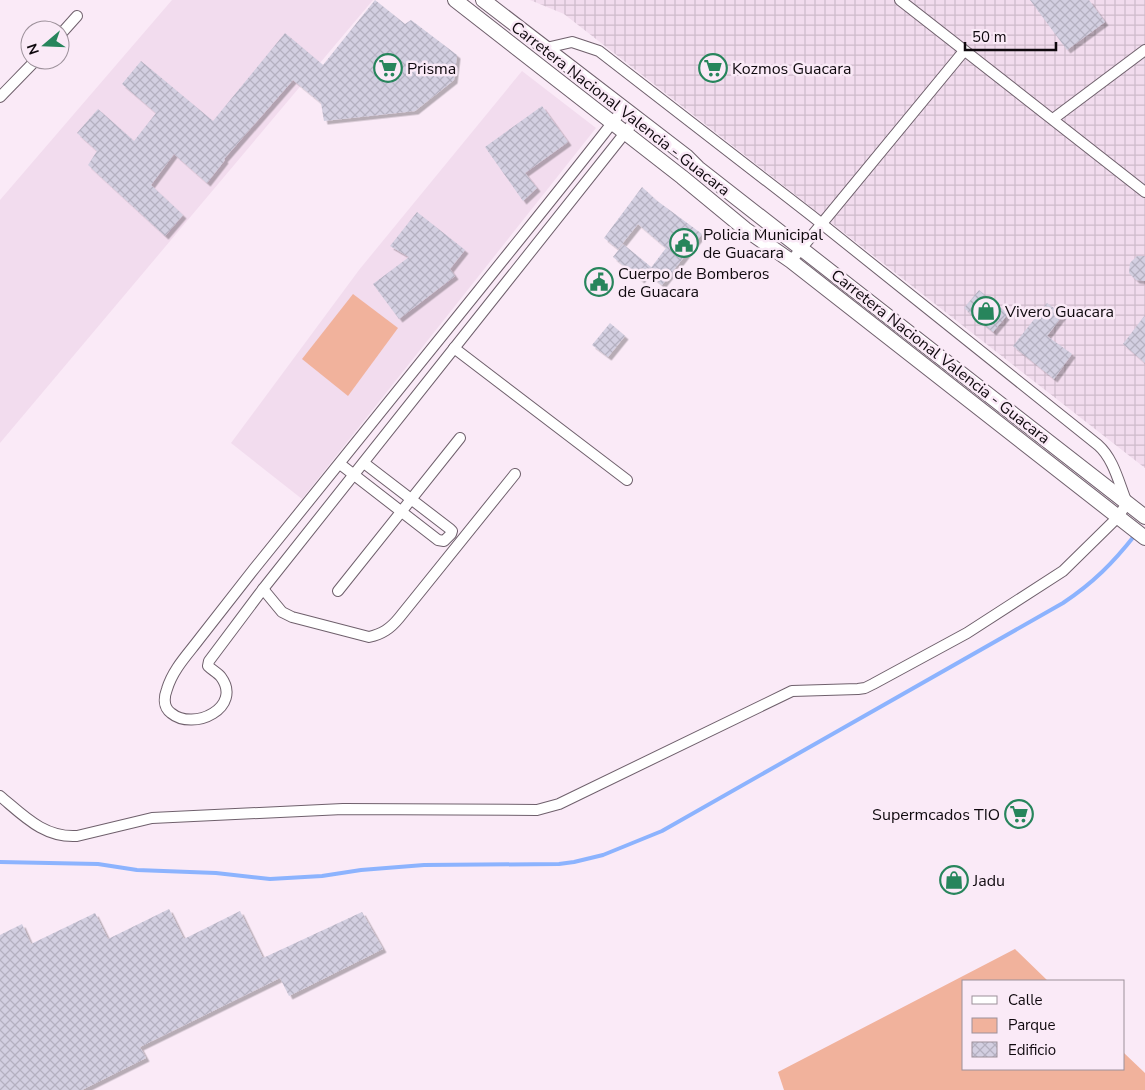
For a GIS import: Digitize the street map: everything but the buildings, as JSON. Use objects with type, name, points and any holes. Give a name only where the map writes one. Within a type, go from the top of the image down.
[{"type":"main road","name":"Carretera Nacional Valencia - Guacara","points":[[455,0],[746,229],[791,261],[1145,538]]},
{"type":"main road","name":"Carretera Nacional Valencia - Guacara","points":[[484,0],[686,156],[698,168],[1143,516]]},
{"type":"street","points":[[900,0],[1145,192]]},
{"type":"street","points":[[70,24],[78,16]]},
{"type":"street","points":[[0,796],[32,823],[51,834],[64,836],[77,836],[152,818],[343,809],[538,810],[559,804],[792,690],[865,688],[967,633],[1062,571],[1118,517],[1127,503],[1105,451],[822,224],[599,51],[572,42],[546,48]]},
{"type":"street","points":[[1053,120],[1145,50]]},
{"type":"street","points":[[791,261],[964,51]]},
{"type":"street","points":[[0,97],[26,70]]},
{"type":"street","points":[[623,109],[176,669],[166,690],[165,700],[166,708],[172,714],[178,717],[194,719],[204,718],[218,712],[226,696],[225,686],[221,677],[207,664],[263,589],[636,119]]},
{"type":"street","points":[[454,348],[627,480]]},
{"type":"street","points":[[338,591],[460,438]]},
{"type":"street","points":[[340,464],[438,540],[444,541],[451,534],[452,531],[364,463]]},
{"type":"street","points":[[263,589],[282,612],[292,617],[368,637],[379,635],[390,629],[515,474]]},
{"type":"shaded area","points":[[172,0],[373,0],[0,443],[0,200]]},
{"type":"shaded area","points":[[530,0],[1145,0],[1145,468],[564,14]]},
{"type":"shaded area","points":[[522,71],[596,128],[302,499],[231,443],[359,270]]},
{"type":"green space","points":[[353,294],[398,328],[348,396],[302,359]]},
{"type":"green space","points":[[1015,949],[1047,980],[962,980],[962,1070],[1125,1070],[1125,1054],[1145,1073],[1145,1090],[784,1090],[778,1072]]},
{"type":"waterway","points":[[0,862],[98,864],[137,870],[216,873],[270,879],[322,876],[361,870],[424,865],[559,864],[603,855],[662,831],[1063,603],[1102,572],[1135,535]]},
{"type":"place","name":"Prisma","points":[[388,68]]},
{"type":"place","name":"Kozmos Guacara","points":[[713,68]]},
{"type":"place","name":"Policia Municipal de Guacara","points":[[684,243]]},
{"type":"place","name":"Cuerpo de Bomberos de Guacara","points":[[599,282]]},
{"type":"place","name":"Vivero Guacara","points":[[986,311]]},
{"type":"place","name":"Supermcados TIO","points":[[1019,814]]},
{"type":"place","name":"Jadu","points":[[954,880]]}]
